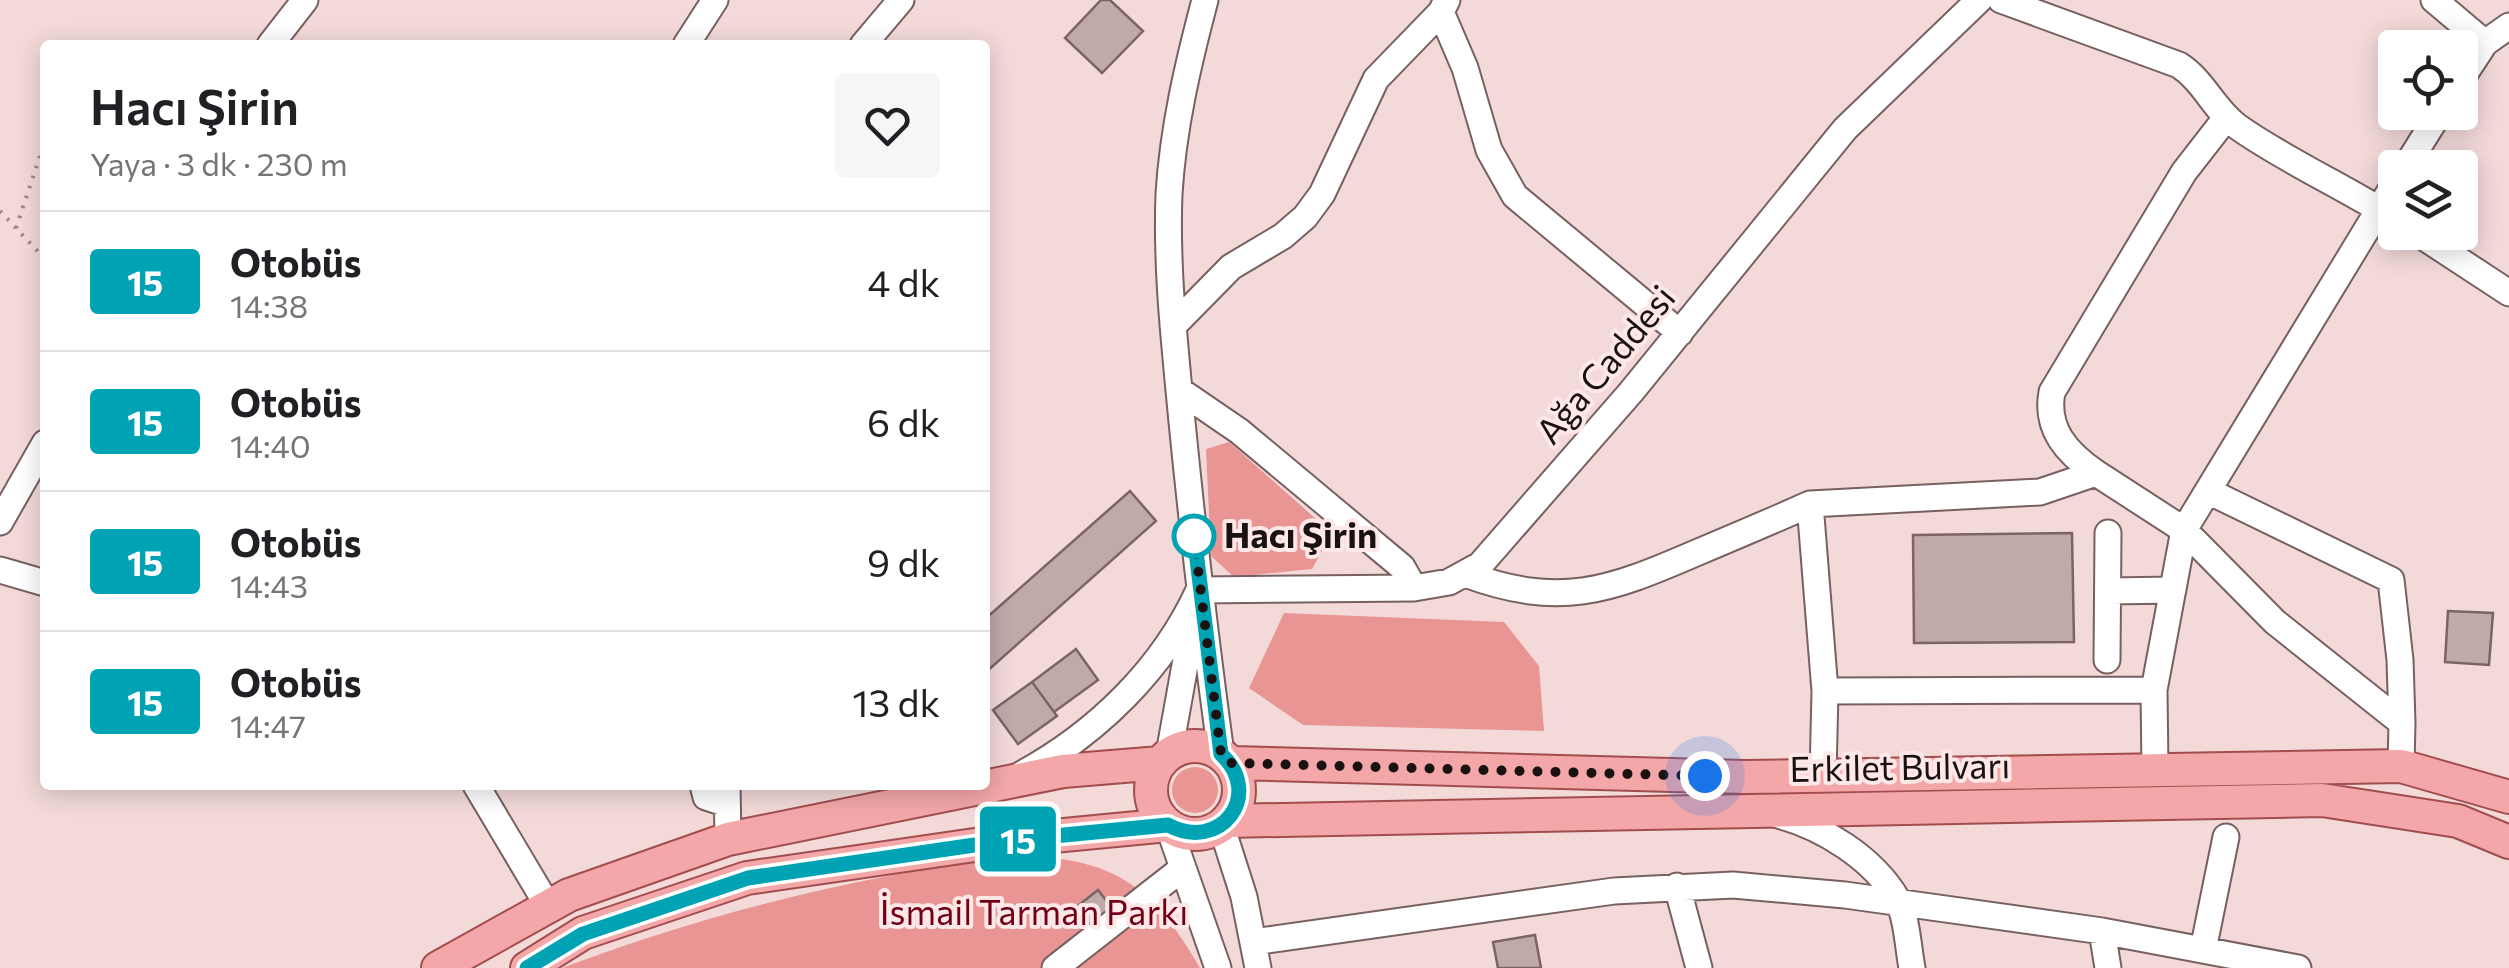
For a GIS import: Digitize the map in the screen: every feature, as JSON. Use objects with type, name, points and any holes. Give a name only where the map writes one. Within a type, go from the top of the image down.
[{"type":"main road","points":[[527,968],[583,934],[748,878],[1002,841],[1168,825],[1191,834],[1204,833],[1224,823],[1238,800],[1239,787],[1226,759],[1198,745],[1185,746],[1164,759],[1062,771],[990,786]]},
{"type":"main road","points":[[1164,759],[1151,780],[1150,792],[1153,805],[1168,825]]},
{"type":"main road","name":"Erkilet Bulvarı","points":[[1226,759],[1745,777],[2400,766],[2509,797]]},
{"type":"main road","points":[[438,968],[568,895],[728,839],[969,790]]},
{"type":"main road","name":"Erkilet Bulvarı","points":[[1224,823],[2322,800],[2458,821],[2509,842]]},
{"type":"street","points":[[274,40],[306,0]]},
{"type":"street","points":[[689,40],[715,0]]},
{"type":"street","points":[[866,40],[901,0]]},
{"type":"street","points":[[1205,0],[1173,151],[1168,236],[1199,590],[1226,759]]},
{"type":"street","name":"Ağa Caddesi","points":[[1199,590],[1414,588],[1449,582],[1465,574],[1492,553],[1680,332],[1845,129],[1978,0]]},
{"type":"street","points":[[2000,0],[2179,65],[2198,80],[2226,118],[2378,209]]},
{"type":"street","points":[[2434,0],[2484,43]]},
{"type":"street","points":[[1173,326],[1231,268],[1283,236],[1306,216],[1322,194],[1376,79],[1444,6],[1488,150],[1514,196],[1680,332]]},
{"type":"street","points":[[2478,52],[2484,43],[2509,26]]},
{"type":"street","points":[[2226,118],[2184,172],[2052,392],[2050,414],[2055,432],[2070,453],[2096,473],[2184,530],[2275,622],[2402,723]]},
{"type":"street","points":[[2155,769],[2154,690],[2184,530],[2378,228]]},
{"type":"street","points":[[2444,250],[2509,292]]},
{"type":"street","points":[[1179,390],[1239,431],[1402,567],[1414,588]]},
{"type":"street","points":[[3,512],[40,450]]},
{"type":"street","points":[[1465,574],[1543,594],[1595,590],[1646,576],[1810,504],[2040,492],[2096,473]]},
{"type":"street","points":[[2208,491],[2391,580],[2400,660],[2400,766]]},
{"type":"street","points":[[1810,504],[1826,691],[1823,776]]},
{"type":"street","points":[[2107,660],[2108,534]]},
{"type":"street","points":[[0,570],[40,581]]},
{"type":"street","points":[[1164,759],[1199,590]]},
{"type":"street","points":[[1008,782],[1070,745],[1124,698],[1167,647],[1199,590]]},
{"type":"street","points":[[2110,590],[2173,590]]},
{"type":"street","points":[[1826,691],[2154,690]]},
{"type":"street","points":[[479,790],[548,906]]},
{"type":"street","points":[[704,790],[706,797],[727,794],[728,839]]},
{"type":"street","points":[[1762,811],[1802,823],[1840,842],[1872,870],[1899,902],[1912,968]]},
{"type":"street","points":[[1224,823],[1256,955],[1614,890],[1770,887],[2102,931],[2298,968]]},
{"type":"street","points":[[1168,825],[1218,968]]},
{"type":"street","points":[[2204,950],[2226,837]]},
{"type":"street","points":[[1055,968],[1183,868]]},
{"type":"street","points":[[1677,886],[1698,968]]},
{"type":"street","points":[[2102,931],[2108,968]]},
{"type":"path","points":[[16,228],[40,157]]},
{"type":"path","points":[[0,211],[40,254]]},
{"type":"green space","points":[[1229,442],[1332,533],[1312,569],[1234,577],[1211,556],[1206,449]]},
{"type":"green space","points":[[1284,613],[1504,622],[1539,666],[1544,731],[1303,725],[1249,688]]},
{"type":"green space","points":[[1195,767],[1211,774],[1218,790],[1211,806],[1195,813],[1179,806],[1172,790],[1179,774]]},
{"type":"green space","name":"İsmail Tarman Parkı","points":[[1007,855],[1073,861],[1123,879],[1163,913],[1200,968],[562,968],[673,930],[782,899]]},
{"type":"building","points":[[1101,0],[1110,0],[1143,31],[1102,73],[1065,38]]},
{"type":"building","points":[[1130,491],[1156,521],[990,669],[990,615]]},
{"type":"building","points":[[2072,533],[2074,642],[1914,643],[1913,535]]},
{"type":"building","points":[[2448,611],[2493,613],[2489,665],[2445,662]]},
{"type":"building","points":[[1076,649],[1098,680],[1054,712],[1032,682]]},
{"type":"building","points":[[1032,682],[1057,716],[1018,744],[993,710]]},
{"type":"building","points":[[1098,890],[1112,908],[1085,930],[1070,912]]},
{"type":"building","points":[[1535,935],[1541,968],[1498,968],[1493,942]]},
{"type":"bus line","name":"15","points":[[527,968],[583,934],[748,878],[1002,841],[1168,825],[1191,834],[1216,829],[1234,811],[1239,787],[1236,774],[1221,754],[1194,535]]},
{"type":"place","name":"Hacı Şirin","points":[[1194,536]]},
{"type":"route","points":[[1194,536],[1221,754],[1230,763],[1705,776]]}]
